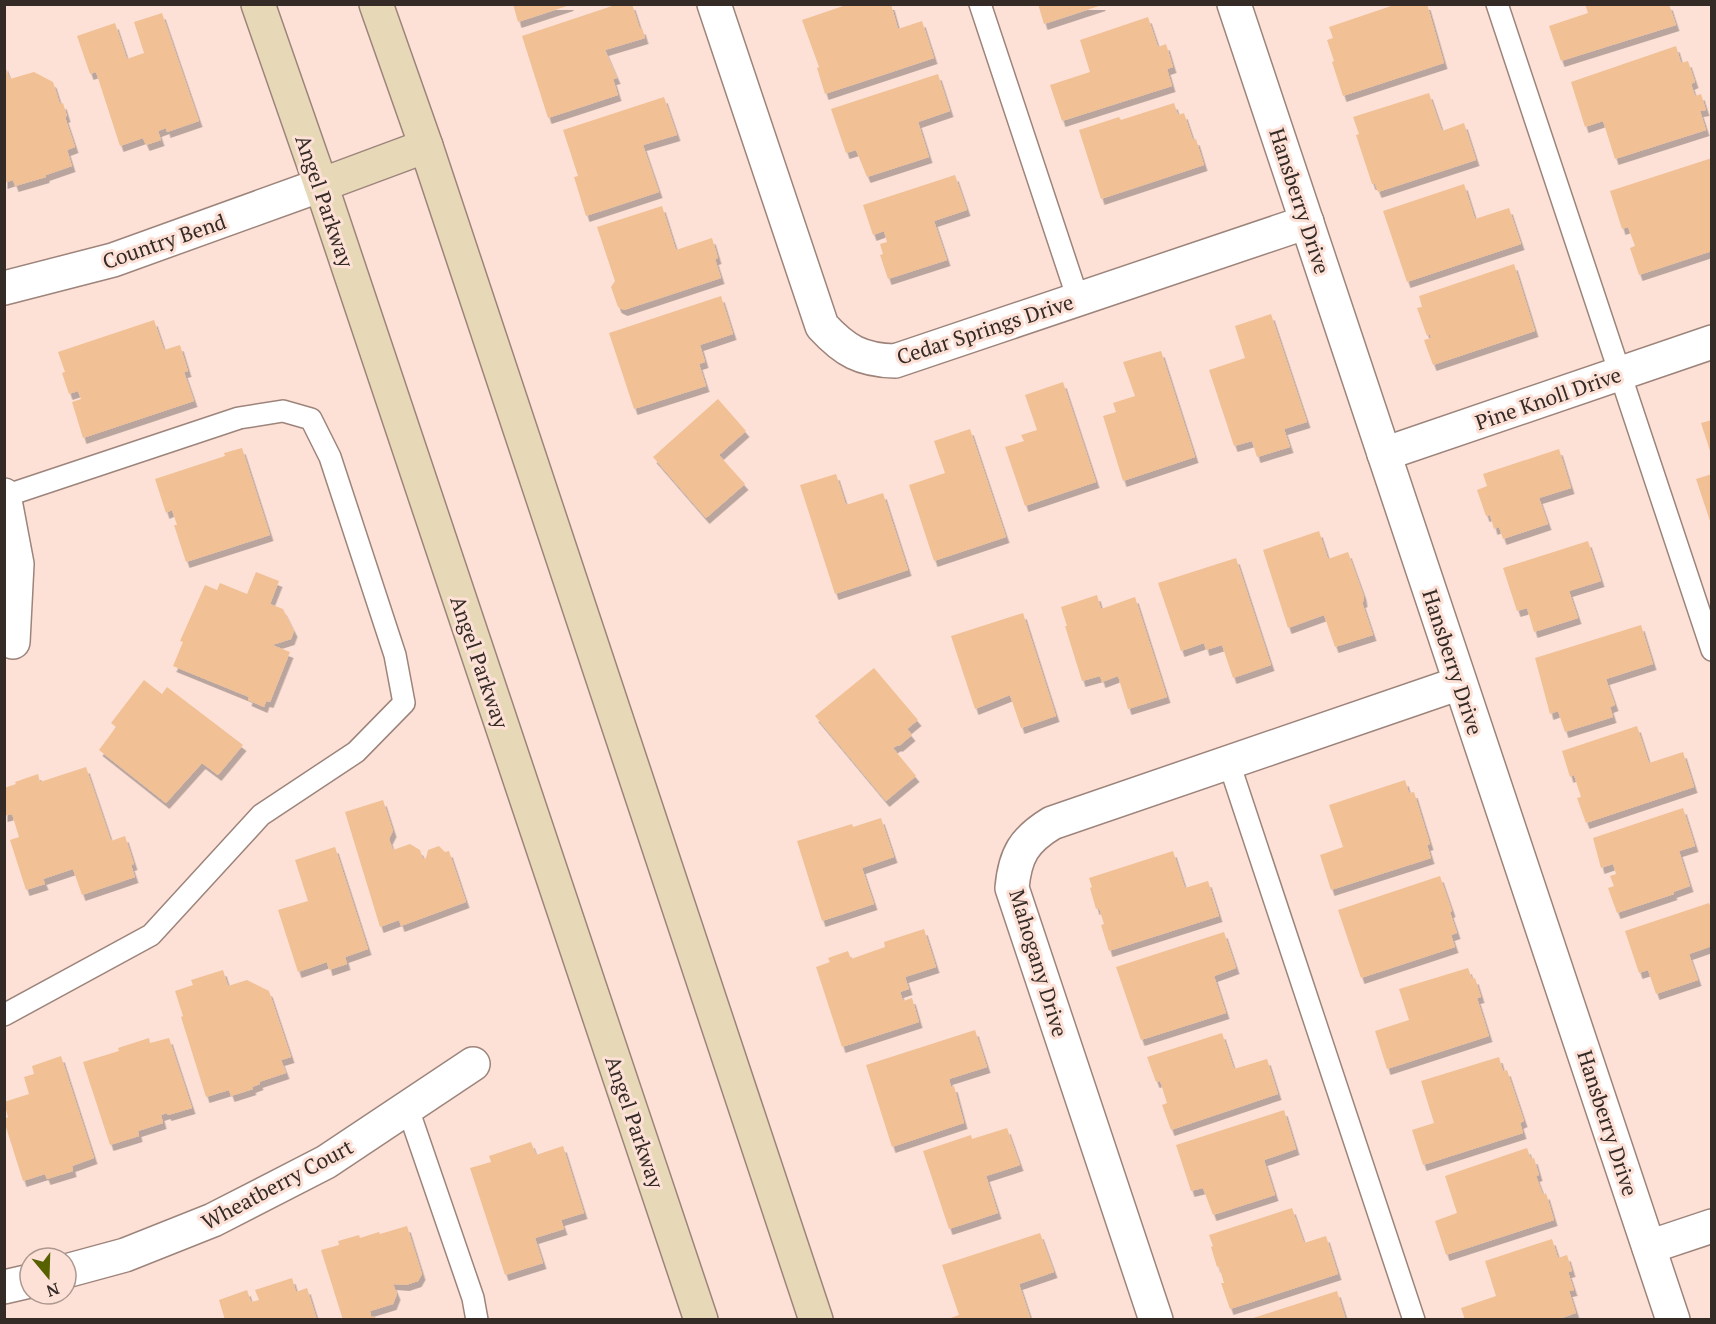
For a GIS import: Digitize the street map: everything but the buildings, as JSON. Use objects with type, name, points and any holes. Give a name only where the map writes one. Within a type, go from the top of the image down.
[{"type":"main road","name":"Angel Parkway","points":[[258,4],[701,1320]]},
{"type":"main road","points":[[376,4],[426,146],[816,1320]]},
{"type":"main road","points":[[321,186],[426,146]]},
{"type":"street","name":"Cedar Springs Drive","points":[[714,4],[822,326],[837,342],[854,353],[874,360],[896,361],[1307,222]]},
{"type":"street","name":"Hansberry Drive","points":[[1234,4],[1673,1320]]},
{"type":"street","name":"Country Bend","points":[[4,288],[113,260],[321,186]]},
{"type":"street","name":"Pine Knoll Drive","points":[[1384,454],[1712,342]]},
{"type":"street","points":[[5,496],[17,564],[13,642]]},
{"type":"street","name":"Mahogany Drive","points":[[1156,1320],[1012,888],[1014,868],[1022,849],[1035,833],[1052,823],[1460,683]]},
{"type":"street","name":"Wheatberry Court","points":[[78,1268],[125,1254],[213,1220],[327,1162],[473,1064]]},
{"type":"street","points":[[1649,1247],[1712,1226]]},
{"type":"lane","points":[[980,4],[1078,299]]},
{"type":"lane","points":[[1497,4],[1712,650]]},
{"type":"lane","points":[[4,1015],[151,934],[261,815],[356,752],[404,703],[395,654],[330,457],[311,419],[283,411],[239,418],[5,496]]},
{"type":"lane","points":[[1229,763],[1414,1320]]},
{"type":"lane","points":[[408,1108],[473,1298],[477,1320]]}]
